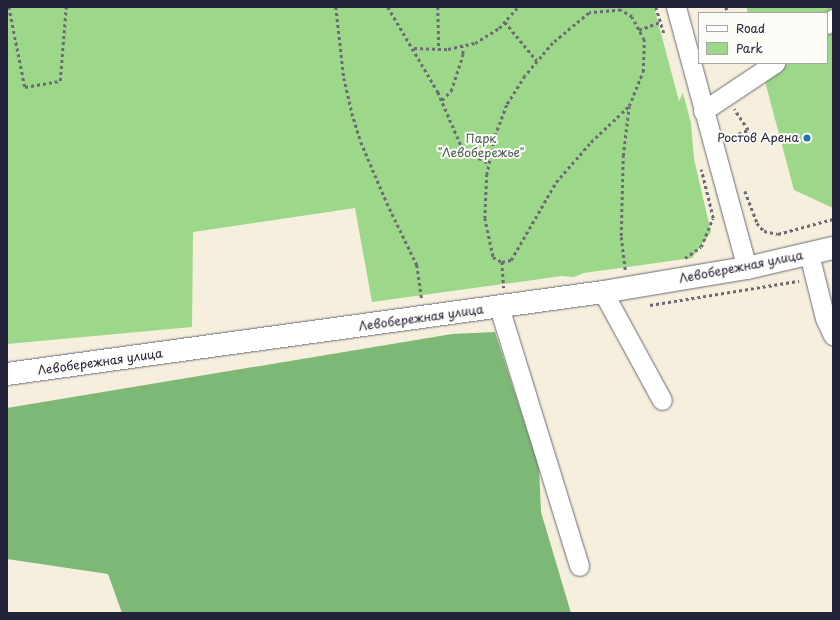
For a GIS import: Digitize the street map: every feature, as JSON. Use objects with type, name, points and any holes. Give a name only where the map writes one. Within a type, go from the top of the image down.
[{"type":"main road","name":"Левобережная улица","points":[[7,374],[502,298],[603,292],[747,268],[833,248]]},
{"type":"street","points":[[676,7],[703,111],[747,268]]},
{"type":"street","points":[[703,111],[727,98],[773,64]]},
{"type":"street","points":[[809,254],[817,278],[825,318],[833,335]]},
{"type":"street","points":[[603,292],[662,400]]},
{"type":"street","points":[[502,298],[579,566]]},
{"type":"path","points":[[8,7],[26,87],[60,81],[66,7]]},
{"type":"path","points":[[336,7],[344,78],[352,113],[384,196],[417,266],[422,301]]},
{"type":"path","points":[[388,7],[414,48],[442,100],[463,150],[489,163]]},
{"type":"path","points":[[438,7],[439,50]]},
{"type":"path","points":[[414,48],[439,50],[462,47],[488,36],[505,22],[518,7]]},
{"type":"path","points":[[626,271],[621,236],[620,196],[629,106],[643,72],[644,40],[632,17],[621,9],[589,13],[553,43],[538,61],[507,105],[495,137],[489,163],[485,218],[493,257],[502,262],[511,260],[519,249],[556,182],[591,142],[629,106]]},
{"type":"path","points":[[505,22],[538,61]]},
{"type":"path","points":[[639,30],[660,22]]},
{"type":"path","points":[[442,100],[451,91],[463,54],[462,47]]},
{"type":"path","points":[[727,98],[748,130],[733,136],[729,147]]},
{"type":"path","points":[[744,188],[757,223],[764,231],[778,234],[833,219]]},
{"type":"path","points":[[682,260],[701,247],[713,218],[708,204]]},
{"type":"path","points":[[502,262],[502,298]]},
{"type":"path","points":[[618,272],[633,270]]},
{"type":"path","points":[[642,305],[707,298],[817,278]]},
{"type":"green space","name":"Парк \"Левобережье\"","points":[[7,7],[654,7],[679,101],[683,93],[691,123],[694,159],[711,232],[692,258],[584,273],[574,277],[562,276],[372,302],[355,208],[193,232],[192,327],[7,344]]},
{"type":"green space","name":"Ростов Арена","points":[[746,7],[833,7],[833,208],[794,190],[760,64],[828,64],[828,12],[748,12]]},
{"type":"green space","points":[[495,332],[539,467],[541,512],[571,613],[122,613],[108,574],[7,559],[7,408],[452,334]]},
{"type":"place","name":"Ростов Арена","points":[[807,138]]}]
